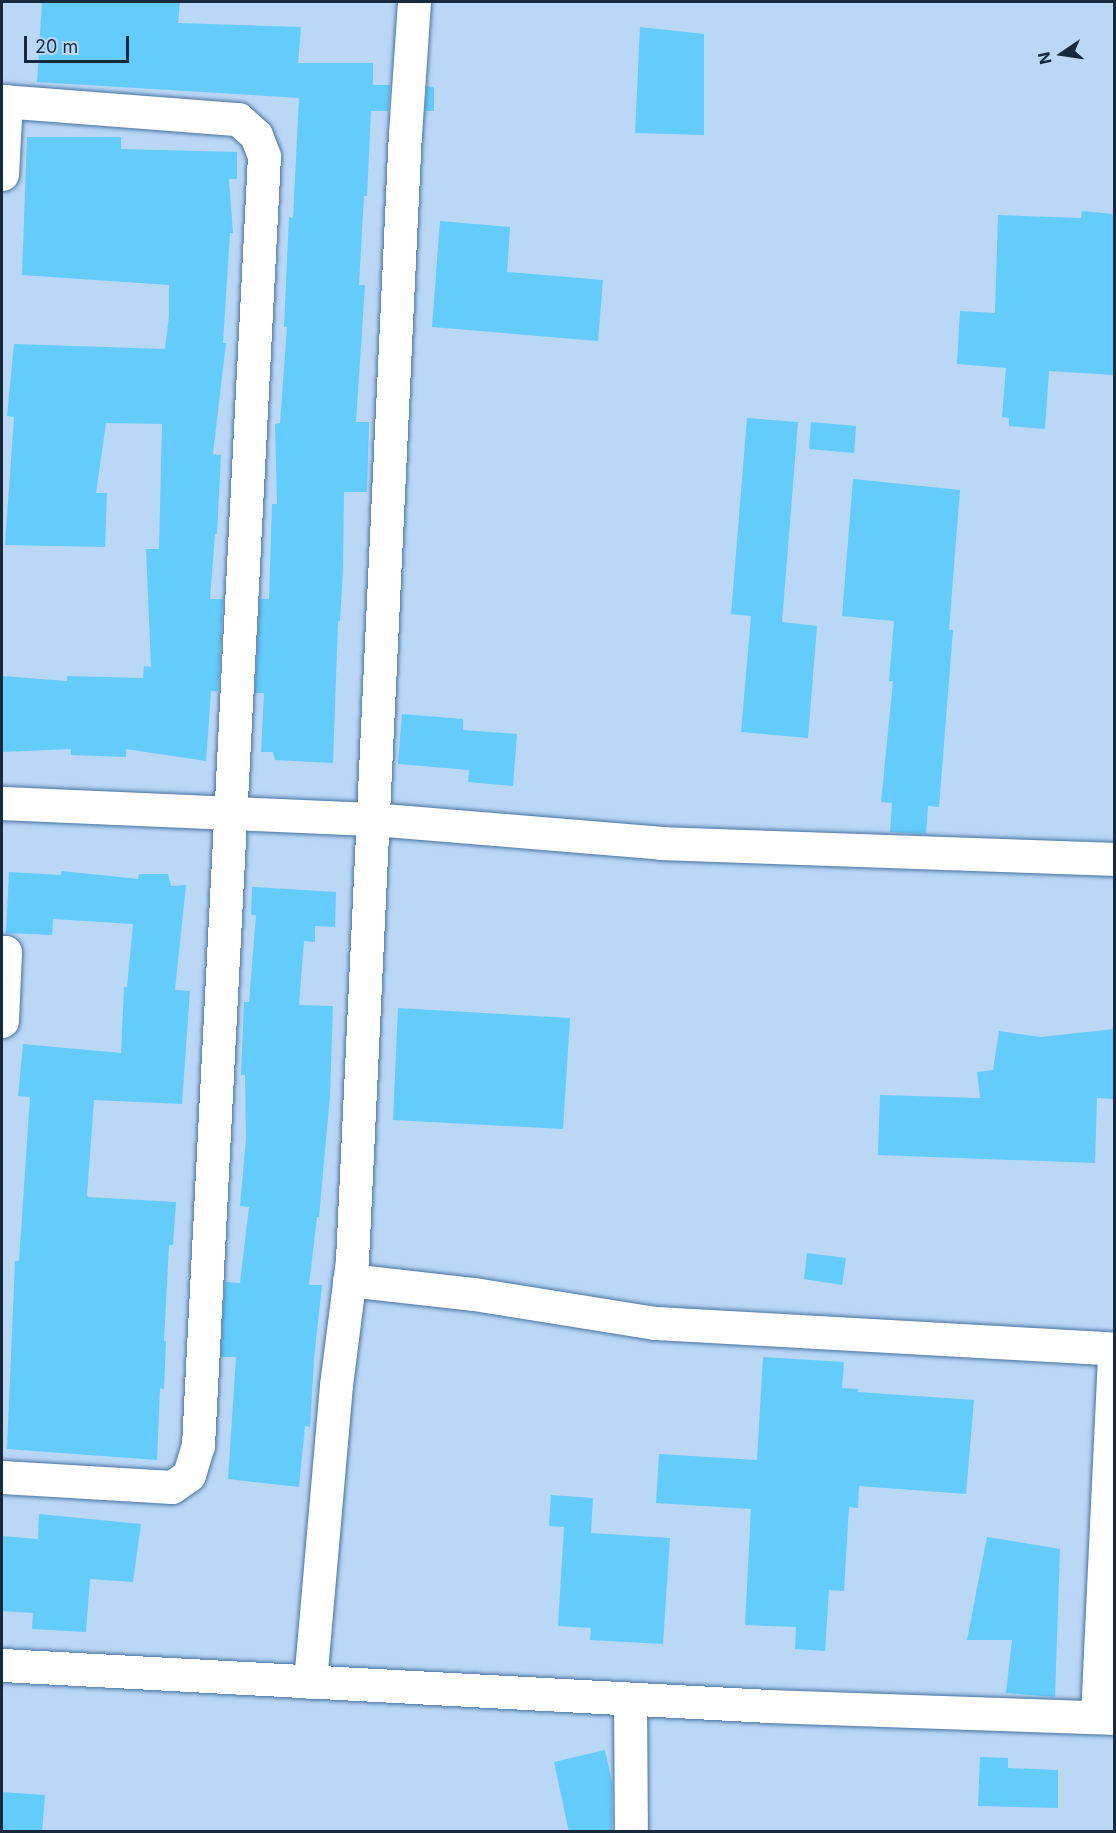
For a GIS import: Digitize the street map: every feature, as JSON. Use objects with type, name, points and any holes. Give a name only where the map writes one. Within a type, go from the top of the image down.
[{"type":"street","points":[[310,1682],[336,1385],[349,1280],[404,146],[414,2]]},
{"type":"street","points":[[2,174],[4,101],[238,118],[256,135],[264,156],[198,1445],[189,1475],[171,1487],[2,1477]]},
{"type":"street","points":[[2,803],[372,819],[661,843],[1114,859]]},
{"type":"street","points":[[2,952],[6,952],[2,1021]]},
{"type":"street","points":[[349,1280],[474,1294],[655,1323],[1114,1349]]},
{"type":"street","points":[[2,1665],[630,1699],[919,1712],[1106,1717],[1114,1362]]},
{"type":"street","points":[[630,1699],[631,1832]]},
{"type":"building","points":[[42,2],[180,2],[178,23],[301,27],[298,63],[373,63],[373,85],[390,85],[388,111],[371,111],[367,196],[364,196],[359,285],[365,285],[356,422],[369,422],[367,492],[344,492],[343,569],[340,621],[338,621],[333,763],[275,760],[273,752],[261,752],[264,693],[255,693],[260,599],[269,599],[272,504],[277,504],[275,424],[280,423],[287,327],[284,327],[289,217],[293,218],[299,98],[37,82]]},
{"type":"building","points":[[640,27],[704,34],[704,135],[635,133]]},
{"type":"building","points":[[427,86],[434,87],[434,111],[425,111]]},
{"type":"building","points":[[27,137],[121,137],[121,149],[237,152],[237,179],[229,179],[233,233],[230,233],[223,343],[226,343],[213,454],[221,455],[217,534],[215,534],[210,599],[223,599],[218,691],[211,691],[206,761],[126,749],[126,757],[71,755],[71,749],[2,752],[2,676],[67,681],[67,676],[143,678],[144,666],[151,667],[146,549],[159,549],[162,424],[106,423],[96,493],[107,493],[105,547],[5,545],[14,417],[7,416],[14,344],[165,349],[169,316],[169,285],[22,275]]},
{"type":"building","points":[[1082,211],[1114,214],[1114,375],[1049,371],[1045,429],[1009,426],[1009,418],[1002,417],[1006,368],[957,364],[960,311],[995,313],[998,215],[1081,218]]},
{"type":"building","points":[[440,221],[510,227],[507,272],[603,280],[598,341],[432,327]]},
{"type":"building","points":[[747,418],[798,422],[782,622],[817,626],[808,738],[741,732],[751,616],[731,614]]},
{"type":"building","points":[[811,422],[856,426],[854,453],[809,449]]},
{"type":"building","points":[[853,479],[960,490],[949,630],[953,630],[939,807],[928,806],[926,834],[890,832],[892,803],[881,802],[893,681],[889,681],[894,621],[842,616]]},
{"type":"building","points":[[402,714],[463,719],[463,730],[517,734],[513,786],[468,782],[469,770],[398,764]]},
{"type":"building","points":[[62,871],[138,879],[139,874],[168,874],[171,886],[186,885],[175,990],[190,991],[182,1104],[94,1100],[87,1195],[88,1197],[176,1202],[173,1245],[169,1245],[164,1389],[160,1388],[157,1460],[7,1449],[15,1261],[19,1261],[30,1097],[18,1096],[23,1044],[121,1053],[124,987],[127,987],[133,924],[53,919],[52,935],[6,933],[9,872],[61,875]]},
{"type":"building","points":[[252,887],[336,892],[335,927],[315,926],[315,942],[304,941],[299,1005],[333,1006],[330,1095],[319,1217],[317,1217],[309,1285],[322,1285],[310,1427],[305,1426],[299,1487],[228,1479],[236,1357],[221,1357],[225,1282],[240,1283],[249,1207],[240,1206],[246,1138],[245,1075],[241,1075],[244,1002],[249,1002],[256,915],[251,915]]},
{"type":"building","points":[[398,1008],[570,1018],[563,1129],[393,1120]]},
{"type":"building","points":[[1114,1029],[1114,1099],[1097,1098],[1095,1163],[878,1155],[880,1095],[980,1098],[977,1072],[993,1070],[999,1031],[1041,1037]]},
{"type":"building","points":[[807,1253],[846,1258],[842,1285],[804,1279]]},
{"type":"building","points":[[763,1357],[844,1362],[842,1388],[858,1389],[858,1392],[974,1400],[966,1494],[859,1486],[858,1508],[849,1507],[844,1591],[829,1590],[825,1651],[795,1649],[796,1627],[745,1625],[751,1509],[656,1503],[659,1454],[757,1460]]},
{"type":"building","points":[[551,1495],[593,1498],[591,1533],[670,1538],[663,1644],[590,1640],[591,1628],[558,1626],[564,1527],[549,1526]]},
{"type":"building","points":[[39,1514],[141,1524],[133,1582],[90,1579],[86,1632],[32,1629],[33,1613],[2,1611],[2,1536],[38,1539]]},
{"type":"building","points":[[987,1537],[1060,1549],[1055,1697],[1006,1693],[1012,1640],[967,1640]]},
{"type":"building","points":[[605,1750],[612,1783],[612,1832],[569,1832],[554,1762]]},
{"type":"building","points":[[980,1757],[1008,1758],[1008,1768],[1058,1770],[1058,1808],[978,1806]]},
{"type":"building","points":[[2,1792],[45,1795],[42,1832],[2,1832]]}]
